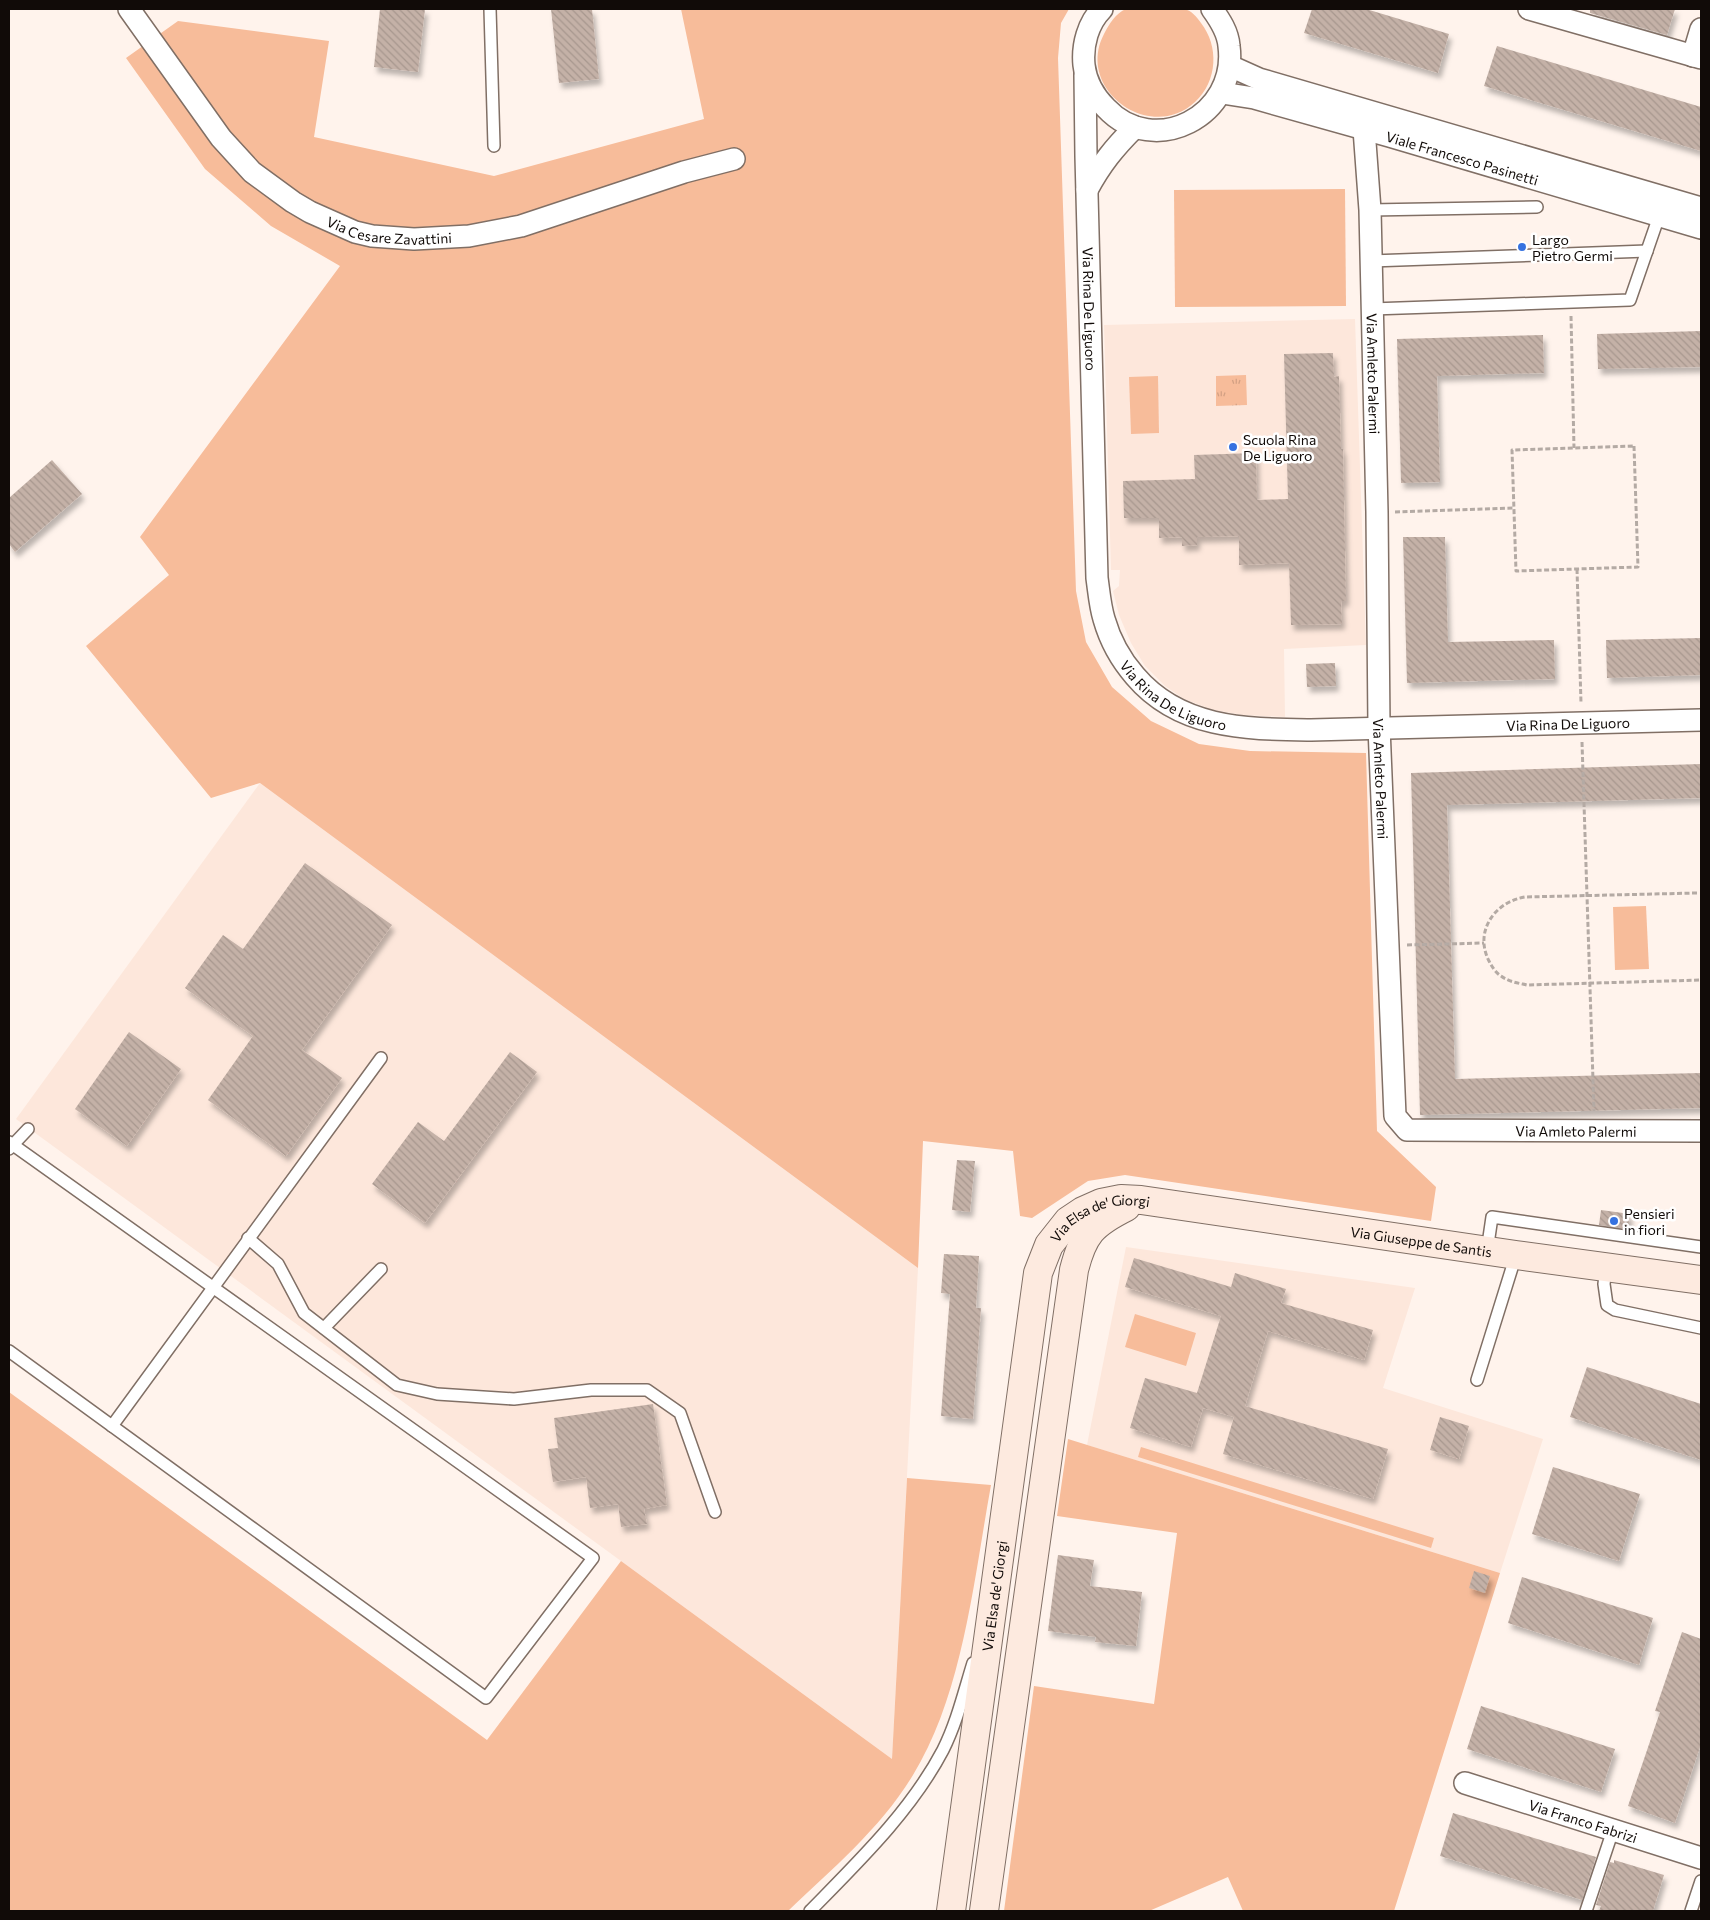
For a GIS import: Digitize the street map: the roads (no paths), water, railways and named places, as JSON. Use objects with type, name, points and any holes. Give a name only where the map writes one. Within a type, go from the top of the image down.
[{"type":"main road","name":"Via Elsa de' Giorgi","points":[[951,1911],[1017,1439],[1035,1289],[1043,1257],[1056,1234],[1068,1221],[1083,1211],[1102,1203],[1121,1199],[1142,1200]]},
{"type":"main road","name":"Via Giuseppe de Santis","points":[[1142,1200],[1487,1251],[1701,1280]]},
{"type":"main road","name":"Via Elsa de' Giorgi","points":[[984,1911],[1074,1270],[1086,1235],[1098,1223],[1142,1200]]},
{"type":"street","name":"Via Cesare Zavattini","points":[[129,9],[221,138],[252,172],[310,212],[355,232],[372,236],[414,239],[469,236],[529,223],[684,172],[734,159]]},
{"type":"street","name":"Via Rina De Liguoro","points":[[1102,9],[1087,33],[1083,54],[1096,568],[1104,618],[1110,636],[1128,667],[1154,695],[1172,708],[1192,716],[1235,727],[1260,730],[1701,720]]},
{"type":"street","points":[[1085,75],[1096,98],[1113,116],[1135,127],[1156,130],[1177,128],[1196,119],[1222,93],[1230,66],[1230,45],[1223,25],[1212,9]]},
{"type":"street","points":[[1529,9],[1697,57],[1701,29]]},
{"type":"street","name":"Viale Francesco Pasinetti","points":[[1230,66],[1259,79],[1701,208]]},
{"type":"street","name":"Viale Francesco Pasinetti","points":[[1222,93],[1254,98],[1364,129],[1701,228]]},
{"type":"street","name":"Via Rina De Liguoro","points":[[1087,190],[1100,165],[1135,127]]},
{"type":"street","name":"Via Amleto Palermi","points":[[1364,129],[1370,210],[1378,512],[1379,727],[1395,1116],[1407,1130],[1701,1131]]},
{"type":"street","name":"Via Franco Fabrizi","points":[[1465,1782],[1701,1858]]},
{"type":"lane","points":[[490,9],[494,146]]},
{"type":"lane","points":[[1370,210],[1537,207]]},
{"type":"lane","points":[[1372,309],[1630,300],[1659,216]]},
{"type":"lane","points":[[1371,261],[1647,252]]},
{"type":"lane","points":[[112,1426],[381,1058]]},
{"type":"lane","points":[[9,1351],[486,1698],[593,1558],[213,1287],[10,1146],[28,1129]]},
{"type":"lane","points":[[1487,1251],[1492,1217],[1701,1247]]},
{"type":"lane","points":[[248,1238],[278,1264],[304,1313],[397,1385],[437,1394],[514,1399],[591,1390],[647,1390],[680,1413],[715,1512]]},
{"type":"lane","points":[[1477,1380],[1516,1255]]},
{"type":"lane","points":[[1606,1268],[1604,1284],[1607,1305],[1615,1310],[1701,1328]]},
{"type":"lane","points":[[324,1328],[381,1269]]},
{"type":"lane","points":[[810,1911],[884,1833],[934,1765],[952,1730],[994,1595]]},
{"type":"lane","points":[[1586,1911],[1613,1830]]},
{"type":"lane","points":[[1691,1911],[1701,1881]]},
{"type":"place","name":"Largo Pietro Germi","points":[[1522,247]]},
{"type":"place","name":"Scuola Rina De Liguoro","points":[[1233,447]]},
{"type":"place","name":"Pensieri in fiori","points":[[1614,1221]]}]
